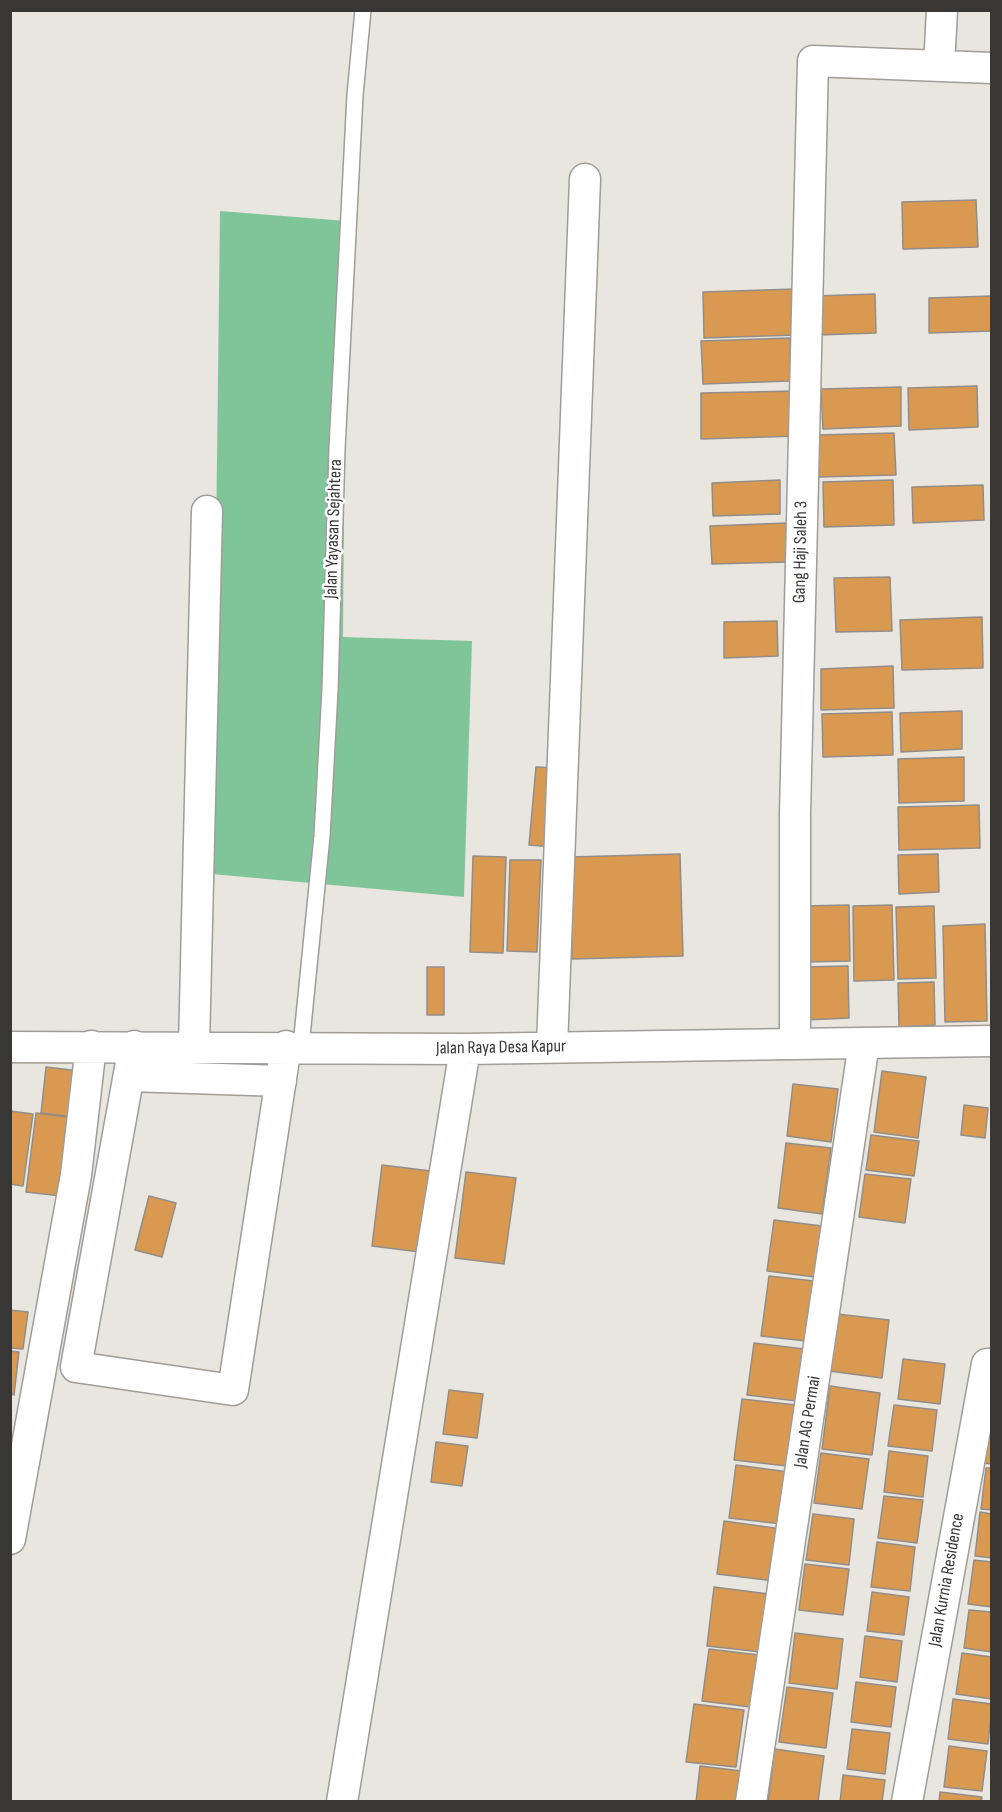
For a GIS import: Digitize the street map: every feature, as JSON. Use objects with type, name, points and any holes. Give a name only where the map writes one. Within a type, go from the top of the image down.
[{"type":"street","points":[[942,10],[939,66],[992,68]]},
{"type":"street","name":"Gang Haji Saleh 3","points":[[795,1042],[795,804],[813,61],[939,66]]},
{"type":"street","points":[[552,1047],[585,179]]},
{"type":"street","points":[[194,1047],[207,511]]},
{"type":"street","name":"Jalan Raya Desa Kapur","points":[[10,1047],[294,1046],[465,1049],[795,1042],[992,1041]]},
{"type":"street","name":"Jalan AG Permai","points":[[751,1802],[864,1043]]},
{"type":"street","points":[[10,1539],[76,1175],[91,1046]]},
{"type":"street","points":[[134,1046],[76,1367],[233,1390],[281,1081],[294,1046]]},
{"type":"street","points":[[342,1802],[465,1049]]},
{"type":"street","points":[[129,1076],[281,1081]]},
{"type":"street","name":"Jalan Kurnia Residence","points":[[907,1802],[987,1364],[992,1364]]},
{"type":"lane","name":"Jalan Yayasan Sejahtera","points":[[294,1046],[322,836],[330,690],[337,449],[355,95],[363,10]]},
{"type":"green space","points":[[220,211],[346,221],[343,637],[472,641],[464,897],[212,874]]},
{"type":"building","points":[[976,200],[978,247],[903,249],[902,202]]},
{"type":"building","points":[[796,289],[797,335],[704,338],[703,292]]},
{"type":"building","points":[[875,294],[876,333],[817,335],[816,296]]},
{"type":"building","points":[[992,296],[992,331],[929,333],[929,298]]},
{"type":"building","points":[[790,338],[790,381],[703,384],[701,341]]},
{"type":"building","points":[[977,386],[978,427],[909,430],[908,388]]},
{"type":"building","points":[[901,387],[901,426],[823,429],[821,389]]},
{"type":"building","points":[[797,391],[798,436],[701,439],[701,393]]},
{"type":"building","points":[[894,433],[896,475],[819,477],[818,435]]},
{"type":"building","points":[[780,480],[780,514],[713,516],[712,483]]},
{"type":"building","points":[[893,480],[894,525],[824,527],[823,482]]},
{"type":"building","points":[[983,485],[984,520],[913,523],[912,487]]},
{"type":"building","points":[[787,523],[789,562],[712,564],[710,526]]},
{"type":"building","points":[[890,577],[892,631],[836,632],[834,578]]},
{"type":"building","points":[[982,617],[983,668],[902,670],[900,620]]},
{"type":"building","points":[[777,621],[778,656],[724,658],[724,622]]},
{"type":"building","points":[[893,666],[894,708],[821,710],[821,669]]},
{"type":"building","points":[[962,711],[962,749],[901,752],[900,713]]},
{"type":"building","points":[[892,712],[893,755],[823,757],[822,714]]},
{"type":"building","points":[[964,757],[964,801],[899,803],[898,759]]},
{"type":"building","points":[[536,767],[560,768],[553,847],[529,845]]},
{"type":"building","points":[[979,805],[980,848],[899,850],[898,807]]},
{"type":"building","points":[[680,854],[683,956],[572,959],[570,857]]},
{"type":"building","points":[[938,854],[939,892],[899,894],[898,855]]},
{"type":"building","points":[[473,856],[506,857],[503,953],[470,952]]},
{"type":"building","points":[[510,860],[541,860],[537,952],[507,951]]},
{"type":"building","points":[[849,905],[850,961],[805,962],[803,906]]},
{"type":"building","points":[[892,905],[894,980],[854,981],[853,906]]},
{"type":"building","points":[[934,906],[936,978],[898,979],[896,907]]},
{"type":"building","points":[[985,924],[987,1021],[945,1022],[943,926]]},
{"type":"building","points":[[848,966],[849,1018],[804,1020],[803,967]]},
{"type":"building","points":[[427,967],[444,967],[444,1015],[427,1015]]},
{"type":"building","points":[[934,982],[935,1025],[899,1027],[898,983]]},
{"type":"building","points":[[46,1067],[88,1072],[82,1118],[41,1113]]},
{"type":"building","points":[[882,1071],[926,1077],[918,1138],[874,1132]]},
{"type":"building","points":[[793,1084],[838,1089],[831,1142],[787,1136]]},
{"type":"building","points":[[964,1105],[988,1108],[985,1138],[961,1135]]},
{"type":"building","points":[[10,1111],[33,1114],[23,1186],[10,1184]]},
{"type":"building","points":[[36,1113],[81,1119],[70,1197],[26,1192]]},
{"type":"building","points":[[871,1135],[919,1141],[914,1176],[866,1170]]},
{"type":"building","points":[[786,1143],[831,1148],[822,1214],[778,1208]]},
{"type":"building","points":[[382,1165],[431,1171],[420,1252],[372,1246]]},
{"type":"building","points":[[466,1172],[516,1178],[504,1264],[455,1258]]},
{"type":"building","points":[[865,1174],[911,1179],[905,1223],[859,1217]]},
{"type":"building","points":[[149,1196],[176,1203],[162,1257],[135,1250]]},
{"type":"building","points":[[774,1220],[822,1226],[815,1277],[767,1271]]},
{"type":"building","points":[[769,1276],[814,1281],[806,1341],[761,1336]]},
{"type":"building","points":[[10,1310],[28,1312],[23,1349],[10,1348]]},
{"type":"building","points":[[837,1314],[889,1320],[882,1378],[829,1371]]},
{"type":"building","points":[[754,1343],[804,1349],[797,1401],[747,1395]]},
{"type":"building","points":[[10,1351],[19,1352],[14,1395],[10,1394]]},
{"type":"building","points":[[903,1359],[945,1364],[940,1404],[898,1399]]},
{"type":"building","points":[[830,1386],[880,1393],[872,1455],[822,1449]]},
{"type":"building","points":[[449,1390],[483,1394],[477,1438],[443,1434]]},
{"type":"building","points":[[742,1399],[796,1405],[787,1466],[734,1460]]},
{"type":"building","points":[[894,1405],[937,1410],[932,1451],[888,1446]]},
{"type":"building","points":[[990,1422],[992,1422],[992,1464],[984,1463]]},
{"type":"building","points":[[436,1442],[468,1446],[462,1486],[431,1482]]},
{"type":"building","points":[[889,1451],[928,1456],[923,1497],[884,1492]]},
{"type":"building","points":[[821,1453],[869,1459],[862,1509],[814,1503]]},
{"type":"building","points":[[736,1465],[789,1472],[782,1524],[729,1518]]},
{"type":"building","points":[[986,1468],[992,1468],[992,1510],[981,1509]]},
{"type":"building","points":[[884,1496],[923,1500],[917,1543],[878,1538]]},
{"type":"building","points":[[980,1512],[992,1514],[992,1558],[975,1556]]},
{"type":"building","points":[[813,1514],[854,1519],[849,1565],[806,1560]]},
{"type":"building","points":[[724,1521],[782,1529],[775,1581],[717,1574]]},
{"type":"building","points":[[877,1542],[915,1547],[910,1591],[871,1587]]},
{"type":"building","points":[[974,1560],[992,1562],[992,1607],[968,1604]]},
{"type":"building","points":[[805,1564],[849,1569],[843,1615],[799,1610]]},
{"type":"building","points":[[714,1587],[769,1594],[761,1652],[707,1646]]},
{"type":"building","points":[[872,1592],[909,1597],[904,1635],[867,1631]]},
{"type":"building","points":[[969,1610],[992,1612],[992,1652],[964,1648]]},
{"type":"building","points":[[795,1633],[843,1639],[837,1689],[789,1683]]},
{"type":"building","points":[[865,1636],[902,1641],[897,1682],[860,1677]]},
{"type":"building","points":[[709,1649],[759,1655],[751,1707],[702,1701]]},
{"type":"building","points":[[962,1653],[992,1657],[992,1699],[956,1694]]},
{"type":"building","points":[[856,1682],[896,1687],[891,1727],[851,1722]]},
{"type":"building","points":[[787,1687],[833,1693],[826,1748],[779,1742]]},
{"type":"building","points":[[953,1699],[992,1704],[988,1744],[948,1739]]},
{"type":"building","points":[[694,1704],[744,1710],[736,1767],[686,1762]]},
{"type":"building","points":[[852,1729],[890,1733],[885,1774],[847,1769]]},
{"type":"building","points":[[949,1746],[987,1751],[982,1791],[944,1787]]},
{"type":"building","points":[[775,1749],[824,1756],[818,1802],[768,1802]]},
{"type":"building","points":[[700,1766],[742,1771],[738,1802],[696,1802]]},
{"type":"building","points":[[843,1775],[885,1780],[882,1802],[840,1802]]},
{"type":"building","points":[[940,1792],[982,1797],[981,1802],[939,1802]]}]
